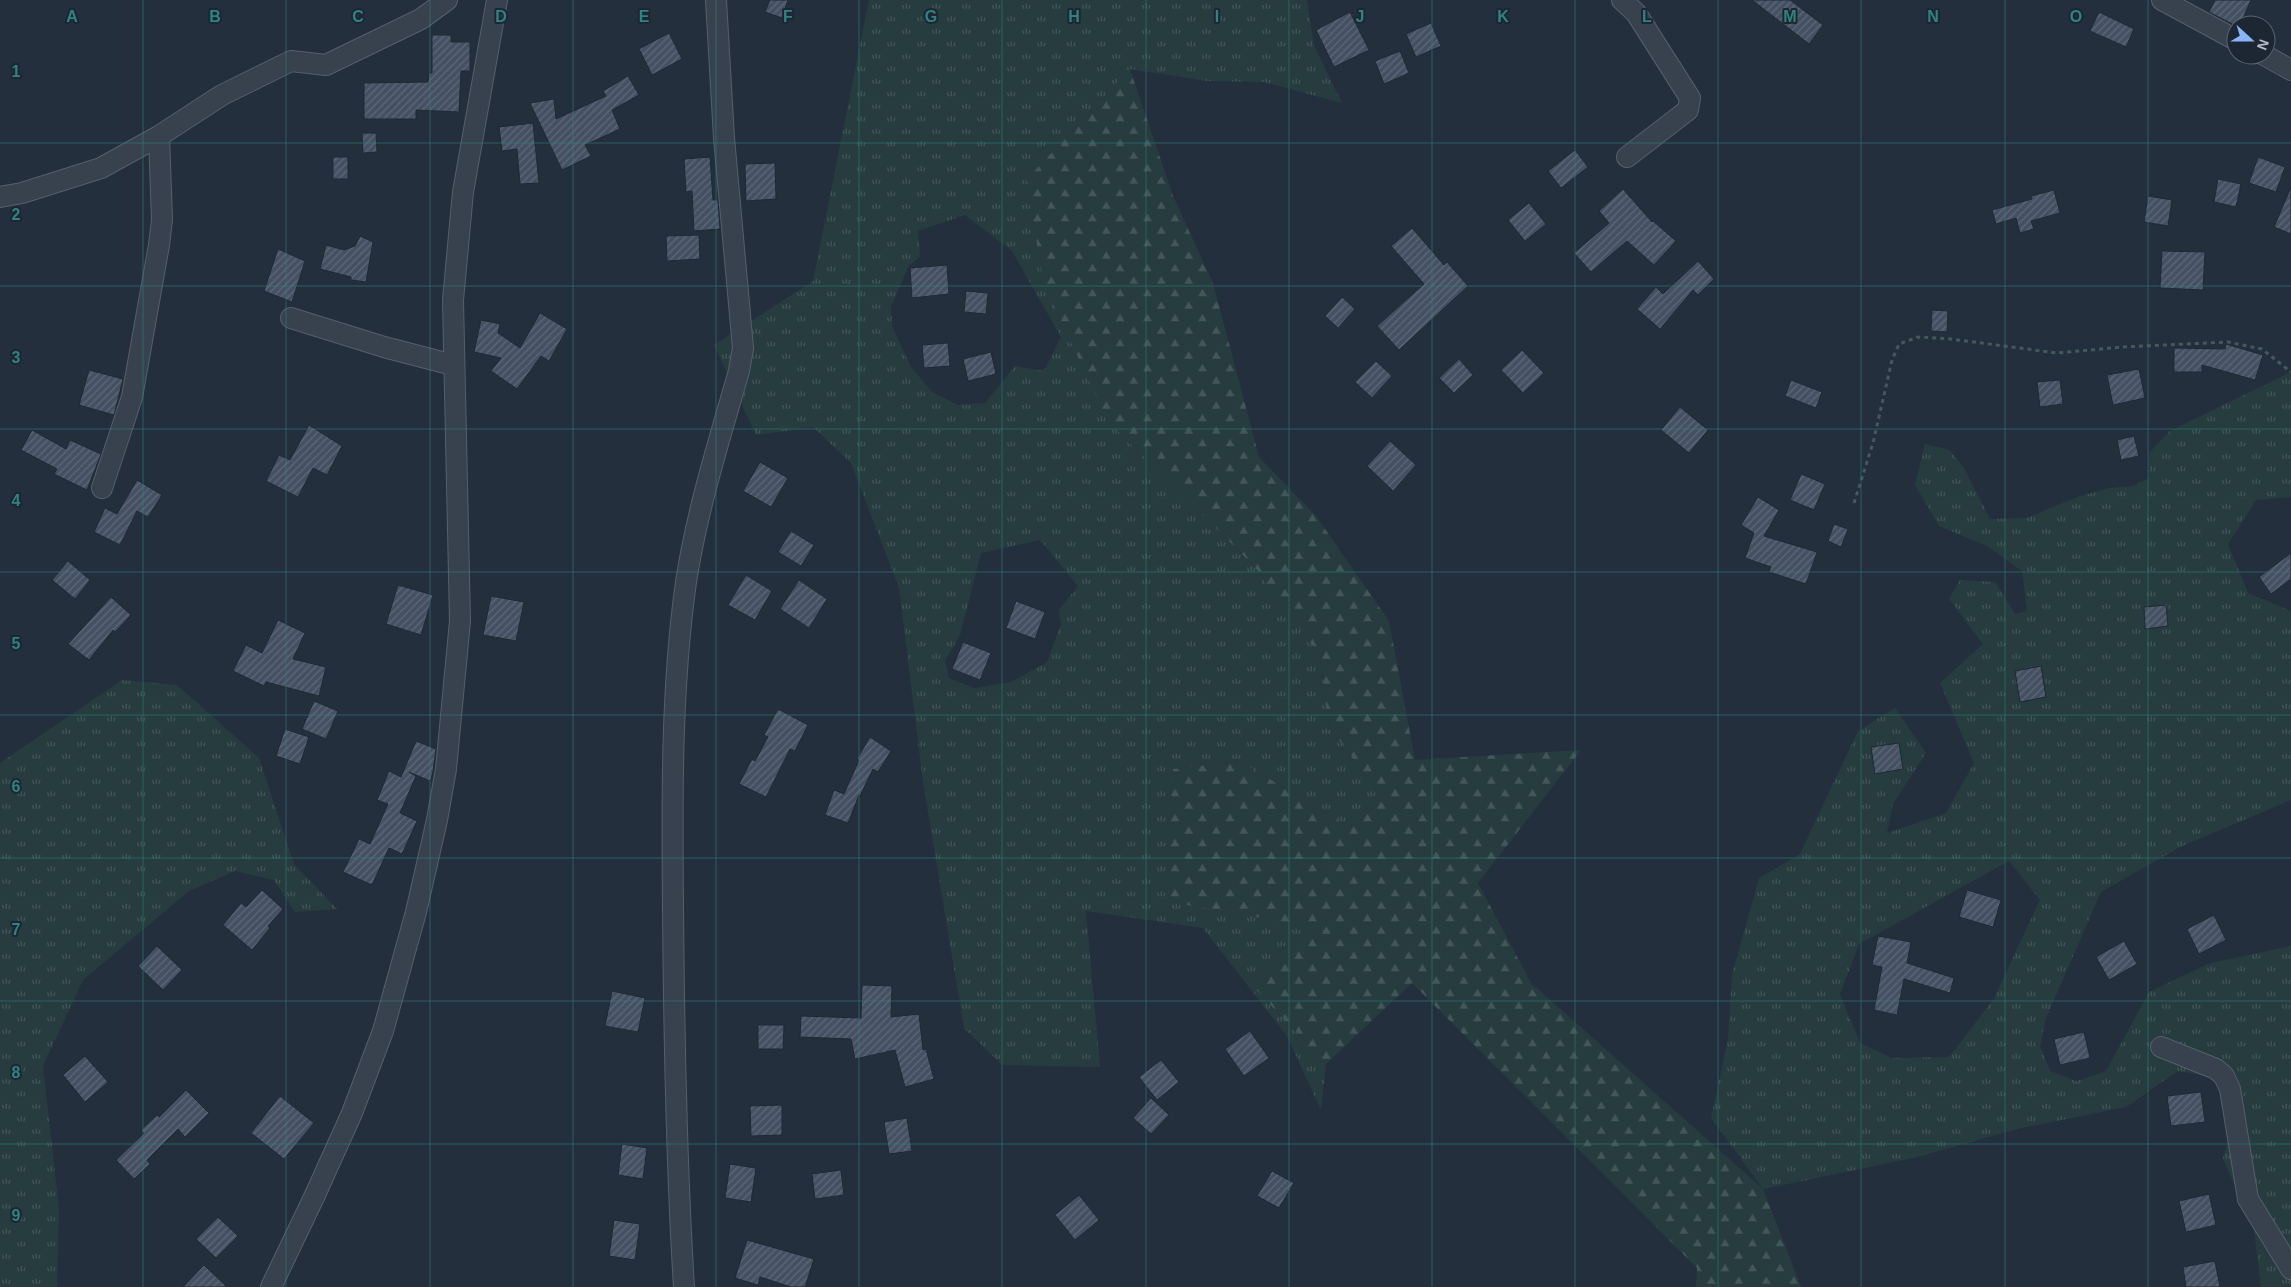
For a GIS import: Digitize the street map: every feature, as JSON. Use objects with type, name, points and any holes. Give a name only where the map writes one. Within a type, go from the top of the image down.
[{"type":"street","points":[[0,197],[101,168],[159,136],[222,95],[291,61],[326,65],[421,19],[447,0]]},
{"type":"street","points":[[271,1287],[316,1195],[352,1113],[382,1031],[416,912],[437,820],[446,769],[460,622],[453,300],[463,192],[497,0]]},
{"type":"street","points":[[684,1287],[675,1092],[673,939],[672,810],[677,668],[686,582],[699,509],[739,371],[743,348],[724,138],[716,0]]},
{"type":"street","points":[[1622,0],[1636,14],[1690,98],[1688,110],[1627,157]]},
{"type":"street","points":[[2166,1],[2226,34]]},
{"type":"street","points":[[2276,62],[2291,70]]},
{"type":"street","points":[[102,488],[132,398],[159,245],[162,220],[159,136]]},
{"type":"street","points":[[291,318],[453,366]]},
{"type":"street","points":[[2161,1047],[2216,1069],[2224,1076],[2230,1089],[2248,1198],[2291,1269]]},
{"type":"path","points":[[1854,503],[1873,443],[1892,360],[1899,344],[1918,337],[1951,338],[2057,353],[2123,347],[2228,342],[2262,349],[2291,372]]},
{"type":"green space","points":[[869,0],[1307,0],[1314,46],[1342,103],[1264,82],[1207,81],[1130,69],[1026,180],[1108,421],[1254,566],[1320,656],[1329,727],[1384,800],[1349,827],[1240,761],[1173,769],[1326,929],[1250,983],[1326,1064],[1321,1110],[1287,1036],[1203,928],[1086,911],[1100,1067],[1002,1065],[964,1028],[923,782],[899,588],[851,463],[813,427],[756,435],[714,345],[813,281]],"holes":[[[965,215],[1012,251],[1061,337],[1044,371],[1015,366],[985,403],[958,405],[932,392],[911,367],[892,326],[891,307],[908,267],[920,256],[918,231]],[[1040,540],[1078,586],[1059,610],[1061,624],[1047,662],[1011,682],[974,688],[949,678],[945,661],[960,635],[981,553]]]},
{"type":"green space","points":[[1130,69],[1173,196],[1213,283],[1259,457],[1316,516],[1389,621],[1415,760],[1581,750],[1478,883],[1531,983],[1763,1189],[1801,1287],[1696,1287],[1697,1268],[1412,983],[1326,1064],[1250,983],[1325,929],[1165,901],[1173,769],[1240,761],[1349,827],[1384,800],[1329,727],[1320,656],[1254,566],[1108,421],[1044,285],[1026,180]]},
{"type":"green space","points":[[2291,372],[2291,497],[2256,500],[2228,544],[2248,593],[2291,611],[2291,800],[2180,847],[2101,892],[2046,1018],[2040,1046],[2050,1071],[2077,1081],[2106,1071],[2149,992],[2210,963],[2291,946],[2291,1287],[2261,1287],[2254,1230],[2223,1158],[2239,1105],[2229,1080],[2178,1071],[2126,1107],[2017,1129],[1913,1158],[1763,1189],[1711,1118],[1728,1039],[1732,975],[1759,878],[1800,854],[1858,731],[1895,708],[1926,753],[1893,804],[1887,833],[1946,813],[1974,763],[1940,683],[1983,644],[1949,599],[1960,580],[1995,582],[2015,614],[2027,611],[2022,571],[1987,546],[1939,526],[1915,485],[1925,444],[1950,450],[1965,470],[1990,519],[2027,518],[2080,496],[2110,488],[2133,486],[2149,478],[2149,453],[2170,431]],"holes":[[[2009,861],[2040,900],[1993,1000],[1949,1057],[1892,1058],[1860,1043],[1840,994],[1859,944]]]},
{"type":"green space","points":[[122,680],[177,685],[259,758],[294,864],[337,909],[295,912],[274,880],[235,871],[189,891],[83,980],[43,1066],[59,1209],[57,1287],[0,1287],[0,763]]},
{"type":"building","points":[[770,0],[788,0],[782,18],[765,12]]},
{"type":"building","points":[[1752,0],[1790,0],[1823,25],[1809,44]]},
{"type":"building","points":[[2215,0],[2251,0],[2244,15],[2226,15],[2226,21],[2209,12]]},
{"type":"building","points":[[1350,12],[1369,50],[1334,67],[1316,30]]},
{"type":"building","points":[[2099,12],[2134,29],[2126,47],[2090,31]]},
{"type":"building","points":[[1431,23],[1441,46],[1416,57],[1406,34]]},
{"type":"building","points":[[669,33],[682,59],[652,75],[639,49]]},
{"type":"building","points":[[432,35],[451,35],[451,42],[470,42],[470,71],[461,71],[459,112],[416,110],[416,119],[364,119],[364,83],[428,82],[429,73],[432,73]]},
{"type":"building","points":[[1400,51],[1409,73],[1384,84],[1375,61]]},
{"type":"building","points":[[628,76],[639,95],[612,110],[620,129],[585,145],[591,156],[562,170],[530,103],[554,99],[556,119],[606,96],[603,91]]},
{"type":"building","points":[[533,123],[539,183],[520,184],[517,149],[502,151],[499,127]]},
{"type":"building","points":[[362,133],[376,133],[377,152],[363,153]]},
{"type":"building","points":[[1575,150],[1588,167],[1561,188],[1548,171]]},
{"type":"building","points":[[333,157],[348,157],[348,179],[333,179]]},
{"type":"building","points":[[710,157],[713,200],[718,200],[720,229],[694,231],[692,191],[686,192],[684,159]]},
{"type":"building","points":[[2258,157],[2285,167],[2276,192],[2249,183]]},
{"type":"building","points":[[775,163],[776,199],[746,201],[745,164]]},
{"type":"building","points":[[2218,179],[2241,184],[2236,207],[2214,202]]},
{"type":"building","points":[[2291,187],[2291,234],[2274,227]]},
{"type":"building","points":[[1623,189],[1652,222],[1676,241],[1654,265],[1627,241],[1591,272],[1574,253],[1609,223],[1599,211]]},
{"type":"building","points":[[2054,190],[2060,213],[2031,221],[2034,229],[2020,233],[2016,218],[1996,224],[1992,210],[2032,199],[2031,196]]},
{"type":"building","points":[[2148,196],[2172,200],[2168,226],[2144,222]]},
{"type":"building","points":[[1529,203],[1546,224],[1525,241],[1508,220]]},
{"type":"building","points":[[1412,228],[1444,265],[1447,262],[1468,286],[1399,350],[1377,326],[1424,284],[1391,246]]},
{"type":"building","points":[[699,235],[700,259],[667,261],[666,236]]},
{"type":"building","points":[[360,236],[373,242],[366,282],[351,280],[351,277],[320,269],[326,245],[344,250],[355,246]]},
{"type":"building","points":[[278,249],[305,261],[292,302],[264,291]]},
{"type":"building","points":[[2162,251],[2205,252],[2203,290],[2160,288]]},
{"type":"building","points":[[1698,261],[1714,279],[1698,295],[1693,290],[1660,329],[1637,309],[1656,287],[1663,294]]},
{"type":"building","points":[[947,265],[949,294],[912,298],[910,268]]},
{"type":"building","points":[[966,291],[988,293],[986,314],[964,312]]},
{"type":"building","points":[[1342,297],[1355,309],[1338,328],[1325,316]]},
{"type":"building","points":[[1932,310],[1948,311],[1947,332],[1931,331]]},
{"type":"building","points":[[540,313],[567,329],[549,361],[541,356],[517,389],[491,371],[501,358],[474,352],[481,320],[500,324],[498,333],[520,348]]},
{"type":"building","points":[[948,343],[950,366],[924,368],[922,345]]},
{"type":"building","points":[[2226,344],[2263,355],[2255,380],[2202,365],[2202,372],[2174,372],[2174,348],[2225,349]]},
{"type":"building","points":[[1522,350],[1544,373],[1523,393],[1501,370]]},
{"type":"building","points":[[991,352],[996,374],[968,381],[963,359]]},
{"type":"building","points":[[1459,359],[1473,375],[1454,393],[1439,378]]},
{"type":"building","points":[[1376,361],[1392,376],[1372,398],[1355,382]]},
{"type":"building","points":[[2139,369],[2145,398],[2113,405],[2107,375]]},
{"type":"building","points":[[89,370],[123,379],[114,415],[79,405]]},
{"type":"building","points":[[1791,380],[1822,392],[1816,408],[1785,396]]},
{"type":"building","points":[[2060,380],[2063,404],[2040,407],[2037,382]]},
{"type":"building","points":[[1680,407],[1708,430],[1689,453],[1661,430]]},
{"type":"building","points":[[309,425],[342,446],[327,475],[313,468],[298,497],[266,481],[279,455],[290,460]]},
{"type":"building","points":[[32,430],[66,449],[70,440],[101,454],[87,490],[54,474],[57,469],[21,450]]},
{"type":"building","points":[[2134,436],[2139,456],[2121,460],[2117,440]]},
{"type":"building","points":[[1390,441],[1416,465],[1393,491],[1367,466]]},
{"type":"building","points":[[760,462],[788,478],[771,507],[743,491]]},
{"type":"building","points":[[1801,474],[1825,484],[1814,510],[1790,500]]},
{"type":"building","points":[[137,480],[162,495],[148,517],[137,511],[120,545],[94,532],[105,508],[117,514]]},
{"type":"building","points":[[1758,497],[1779,510],[1764,536],[1817,552],[1806,584],[1769,572],[1771,567],[1745,558],[1754,533],[1741,525]]},
{"type":"building","points":[[1834,524],[1848,529],[1841,547],[1828,541]]},
{"type":"building","points":[[791,531],[814,545],[801,566],[778,552]]},
{"type":"building","points":[[2291,553],[2291,579],[2271,594],[2259,577]]},
{"type":"building","points":[[68,561],[90,580],[75,599],[52,580]]},
{"type":"building","points":[[746,575],[772,591],[755,620],[728,605]]},
{"type":"building","points":[[799,580],[827,599],[809,628],[780,609]]},
{"type":"building","points":[[398,585],[433,595],[421,635],[386,624]]},
{"type":"building","points":[[491,596],[524,602],[516,641],[483,635]]},
{"type":"building","points":[[111,597],[131,615],[115,632],[113,630],[89,660],[68,644]]},
{"type":"building","points":[[1016,601],[1045,612],[1035,639],[1006,628]]},
{"type":"building","points":[[2166,605],[2168,626],[2145,629],[2144,607]]},
{"type":"building","points":[[278,620],[305,633],[293,659],[326,667],[319,696],[266,682],[264,686],[233,671],[246,645],[262,653]]},
{"type":"building","points":[[963,642],[991,653],[980,680],[952,669]]},
{"type":"building","points":[[2041,666],[2046,697],[2020,702],[2015,671]]},
{"type":"building","points":[[314,701],[338,711],[326,739],[302,729]]},
{"type":"building","points":[[778,709],[808,725],[795,751],[790,749],[766,797],[739,784],[752,759],[755,761],[768,737],[764,735]]},
{"type":"building","points":[[285,729],[309,737],[300,764],[276,756]]},
{"type":"building","points":[[870,737],[891,751],[878,772],[873,769],[859,795],[848,823],[825,815],[834,790],[844,794],[859,760],[857,759]]},
{"type":"building","points":[[416,741],[436,749],[433,772],[430,781],[409,772],[416,776],[400,813],[417,821],[402,854],[389,848],[372,885],[343,872],[359,839],[370,844],[388,804],[377,800],[389,771],[401,777]]},
{"type":"building","points":[[1899,743],[1903,769],[1875,774],[1871,747]]},
{"type":"building","points":[[262,890],[283,909],[268,926],[270,928],[252,950],[223,925],[241,903],[246,907]]},
{"type":"building","points":[[1967,890],[2001,900],[1993,927],[1959,917]]},
{"type":"building","points":[[2214,915],[2226,940],[2199,954],[2187,929]]},
{"type":"building","points":[[1878,936],[1911,942],[1907,963],[1954,978],[1950,993],[1904,979],[1897,1015],[1874,1010],[1882,967],[1872,965]]},
{"type":"building","points":[[2124,941],[2137,964],[2109,980],[2096,957]]},
{"type":"building","points":[[157,946],[182,970],[163,990],[138,966]]},
{"type":"building","points":[[862,985],[892,986],[891,1017],[919,1014],[923,1050],[926,1049],[934,1079],[905,1087],[895,1050],[855,1059],[851,1039],[800,1037],[801,1016],[861,1018]]},
{"type":"building","points":[[612,991],[645,998],[638,1032],[605,1026]]},
{"type":"building","points":[[758,1025],[784,1025],[783,1049],[758,1049]]},
{"type":"building","points":[[1250,1031],[1269,1058],[1244,1076],[1225,1049]]},
{"type":"building","points":[[2084,1032],[2090,1058],[2060,1065],[2054,1039]]},
{"type":"building","points":[[85,1056],[108,1082],[85,1102],[63,1075]]},
{"type":"building","points":[[1161,1060],[1179,1082],[1157,1100],[1139,1077]]},
{"type":"building","points":[[186,1090],[209,1113],[185,1137],[178,1129],[147,1160],[150,1164],[134,1179],[116,1160],[144,1133],[141,1130],[157,1115],[159,1117]]},
{"type":"building","points":[[2201,1092],[2205,1122],[2171,1126],[2167,1096]]},
{"type":"building","points":[[280,1096],[314,1123],[284,1159],[251,1133]]},
{"type":"building","points":[[1151,1098],[1169,1115],[1151,1134],[1133,1118]]},
{"type":"building","points":[[782,1105],[782,1135],[751,1136],[750,1106]]},
{"type":"building","points":[[907,1118],[912,1151],[889,1154],[884,1122]]},
{"type":"building","points":[[622,1144],[647,1148],[643,1179],[618,1175]]},
{"type":"building","points":[[730,1164],[756,1168],[751,1202],[725,1198]]},
{"type":"building","points":[[841,1170],[844,1195],[815,1199],[812,1174]]},
{"type":"building","points":[[1272,1171],[1294,1183],[1279,1208],[1257,1196]]},
{"type":"building","points":[[2209,1194],[2216,1225],[2186,1232],[2179,1201]]},
{"type":"building","points":[[1079,1195],[1099,1220],[1075,1240],[1055,1215]]},
{"type":"building","points":[[218,1217],[238,1236],[216,1258],[196,1239]]},
{"type":"building","points":[[614,1220],[640,1224],[635,1260],[609,1256]]},
{"type":"building","points":[[747,1240],[814,1259],[805,1287],[791,1287],[760,1277],[758,1285],[735,1278]]},
{"type":"building","points":[[2215,1261],[2220,1287],[2186,1287],[2183,1267]]},
{"type":"building","points":[[204,1265],[227,1287],[183,1287]]}]
